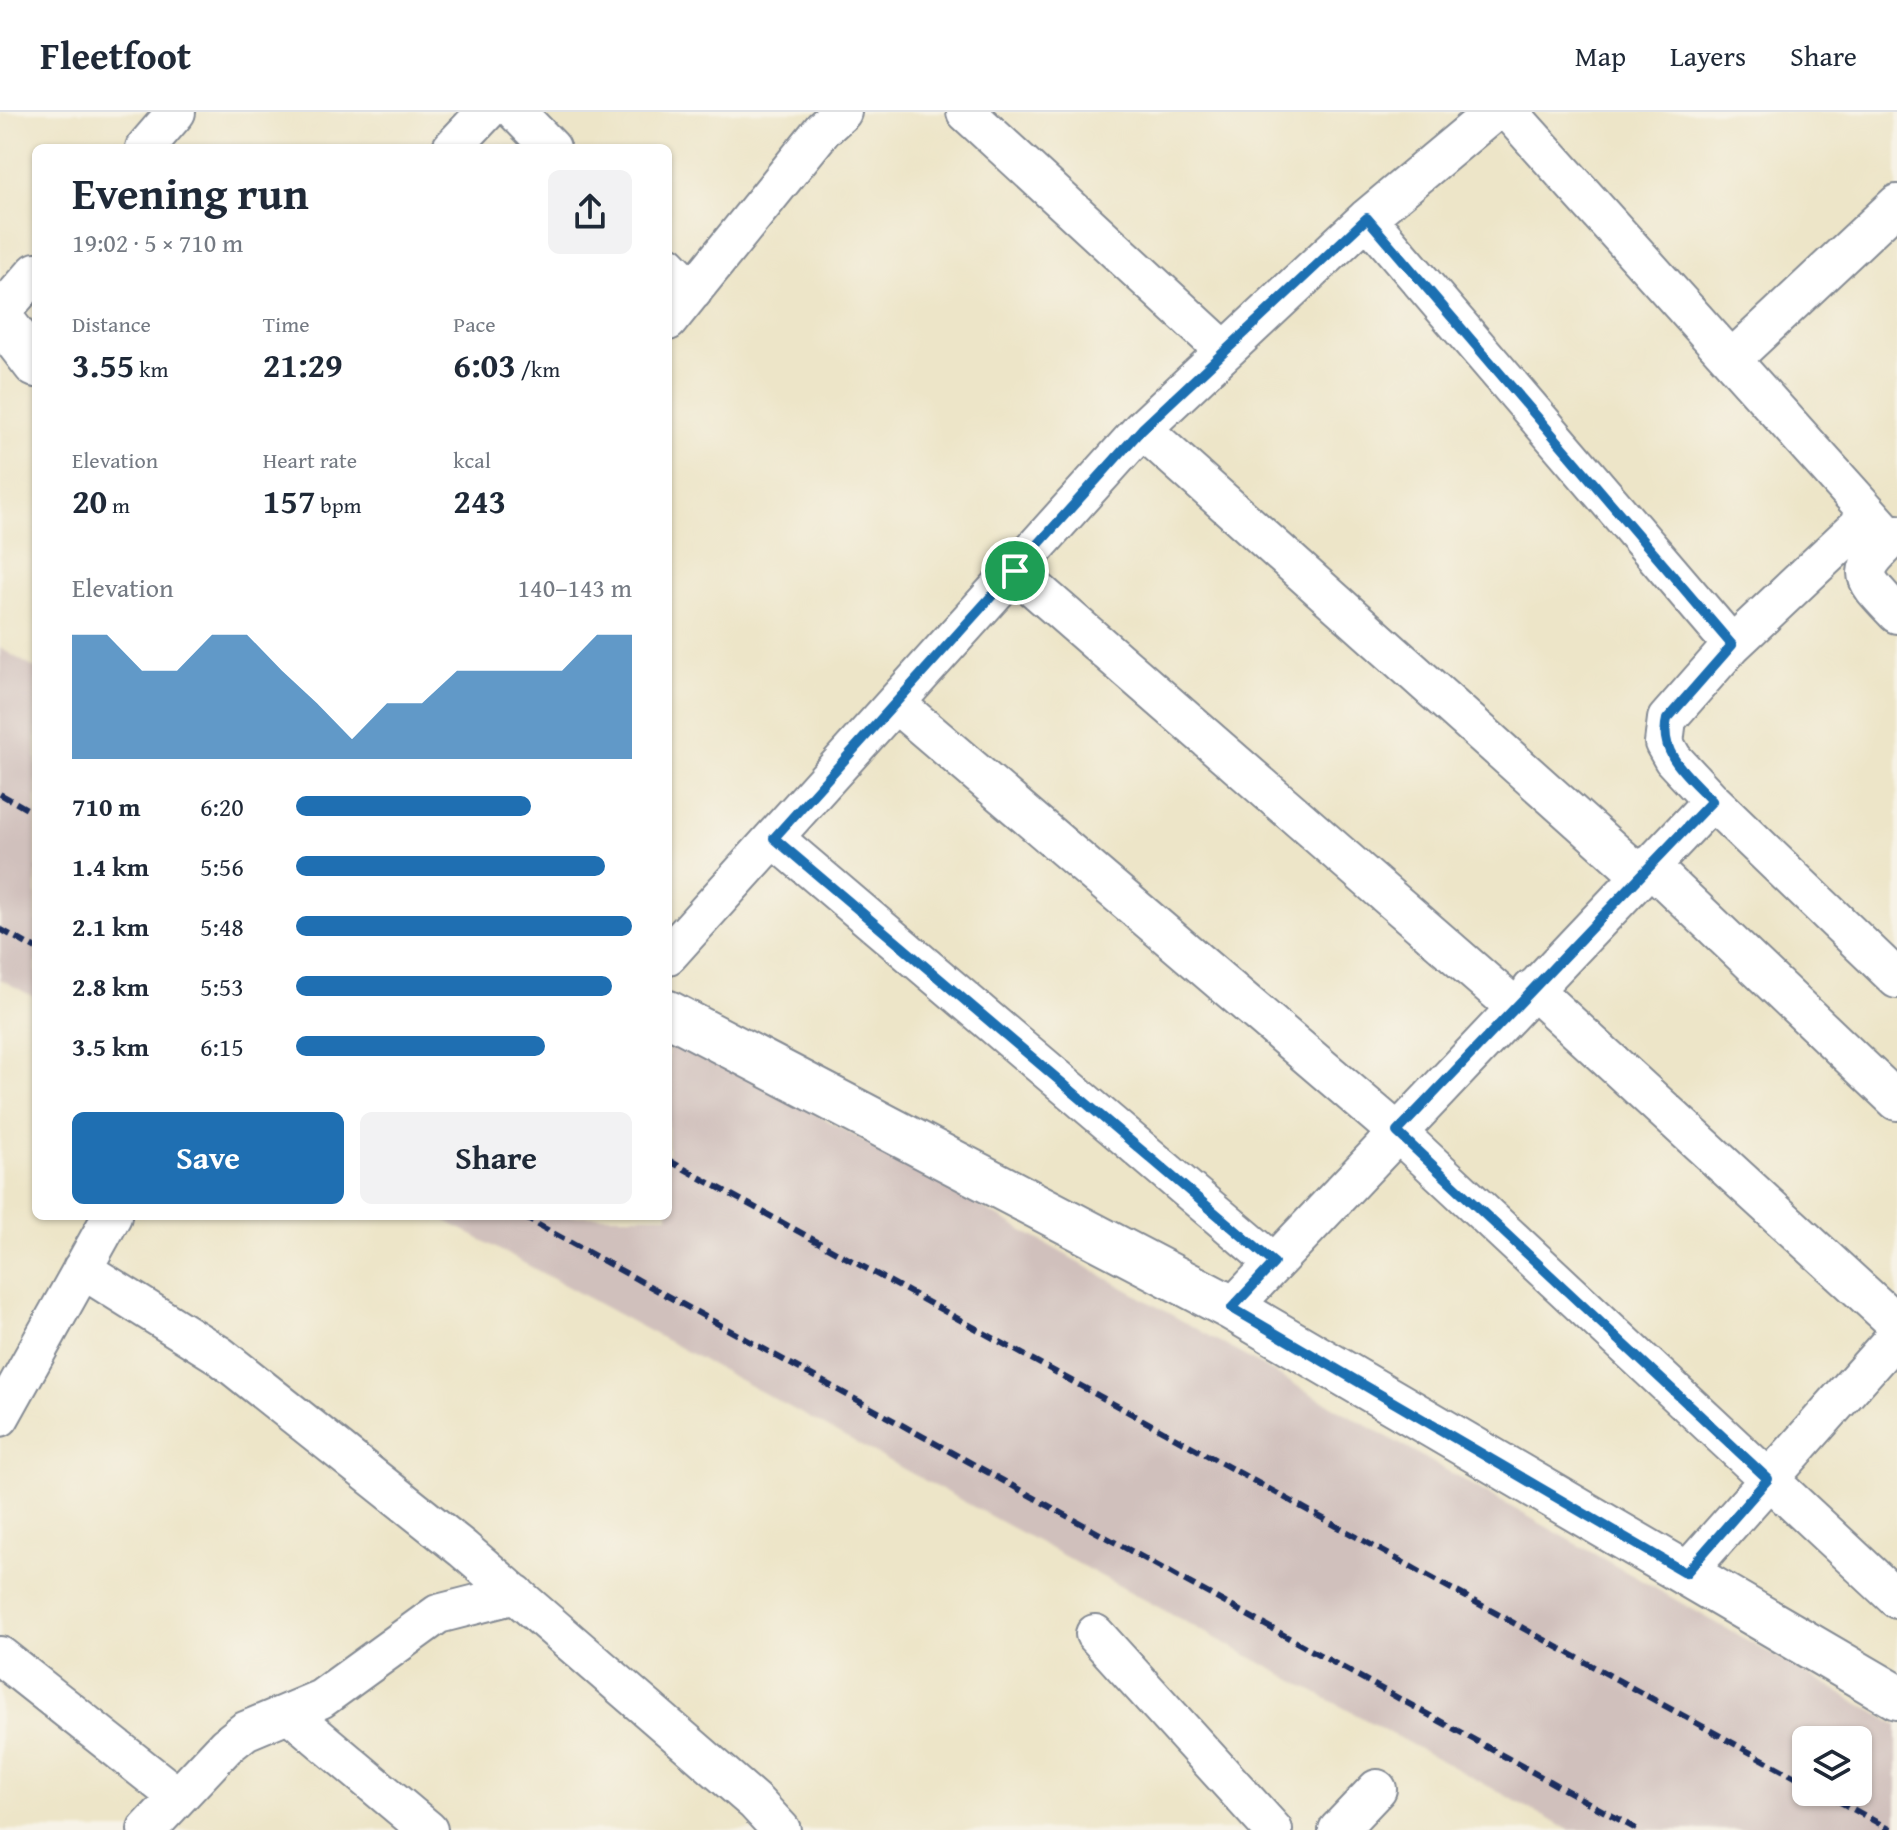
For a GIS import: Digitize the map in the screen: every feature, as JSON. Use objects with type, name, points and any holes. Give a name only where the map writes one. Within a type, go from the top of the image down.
[{"type":"street","points":[[148,144],[176,112]]},
{"type":"street","points":[[456,144],[486,112]]},
{"type":"street","points":[[516,112],[547,144]]},
{"type":"street","points":[[966,112],[1225,351]]},
{"type":"street","points":[[672,951],[1142,429],[1367,218],[1494,112]]},
{"type":"street","points":[[1509,112],[1886,530]]},
{"type":"street","points":[[672,308],[681,278],[823,118]]},
{"type":"street","points":[[1732,359],[1897,204]]},
{"type":"street","points":[[1367,218],[1732,645]]},
{"type":"street","points":[[32,277],[0,316],[32,360]]},
{"type":"street","points":[[1142,429],[1644,870],[1897,1101]]},
{"type":"street","points":[[1886,530],[1732,645],[1667,719],[1664,743],[1673,759],[1712,801],[1897,979]]},
{"type":"street","points":[[1886,530],[1868,561],[1865,574],[1871,586],[1897,614]]},
{"type":"street","points":[[1015,571],[1523,998],[1897,1324]]},
{"type":"street","points":[[895,703],[1397,1132],[1897,1599]]},
{"type":"street","points":[[1232,1308],[1712,801]]},
{"type":"street","points":[[774,838],[1274,1263]]},
{"type":"street","points":[[672,1015],[1232,1308],[1897,1697]]},
{"type":"street","points":[[0,1417],[110,1220]]},
{"type":"street","points":[[82,1269],[219,1355],[516,1594],[756,1803],[781,1830]]},
{"type":"street","points":[[1686,1573],[1897,1335]]},
{"type":"street","points":[[147,1830],[236,1738],[260,1722],[321,1699],[438,1614],[516,1594]]},
{"type":"street","points":[[1095,1634],[1273,1830]]},
{"type":"street","points":[[0,1656],[178,1797]]},
{"type":"street","points":[[289,1713],[428,1830]]},
{"type":"street","points":[[1338,1830],[1377,1789]]},
{"type":"shaded area","points":[[0,648],[32,667],[32,996],[0,979]]},
{"type":"shaded area","points":[[672,1032],[1897,1725],[1897,1830],[1569,1830],[444,1220],[672,1220]]},
{"type":"railway","points":[[0,794],[32,812]]},
{"type":"railway","points":[[0,929],[32,947]]},
{"type":"railway","points":[[672,1162],[1792,1775]]},
{"type":"railway","points":[[529,1220],[1638,1830]]},
{"type":"railway","points":[[1847,1806],[1891,1830]]},
{"type":"route","points":[[1367,218],[1732,645],[1667,719],[1664,731],[1664,743],[1673,759],[1712,801],[1639,874],[1397,1132],[1768,1479],[1686,1573],[1232,1308],[1274,1263],[774,838],[1015,571],[1142,429],[1367,218]]}]
